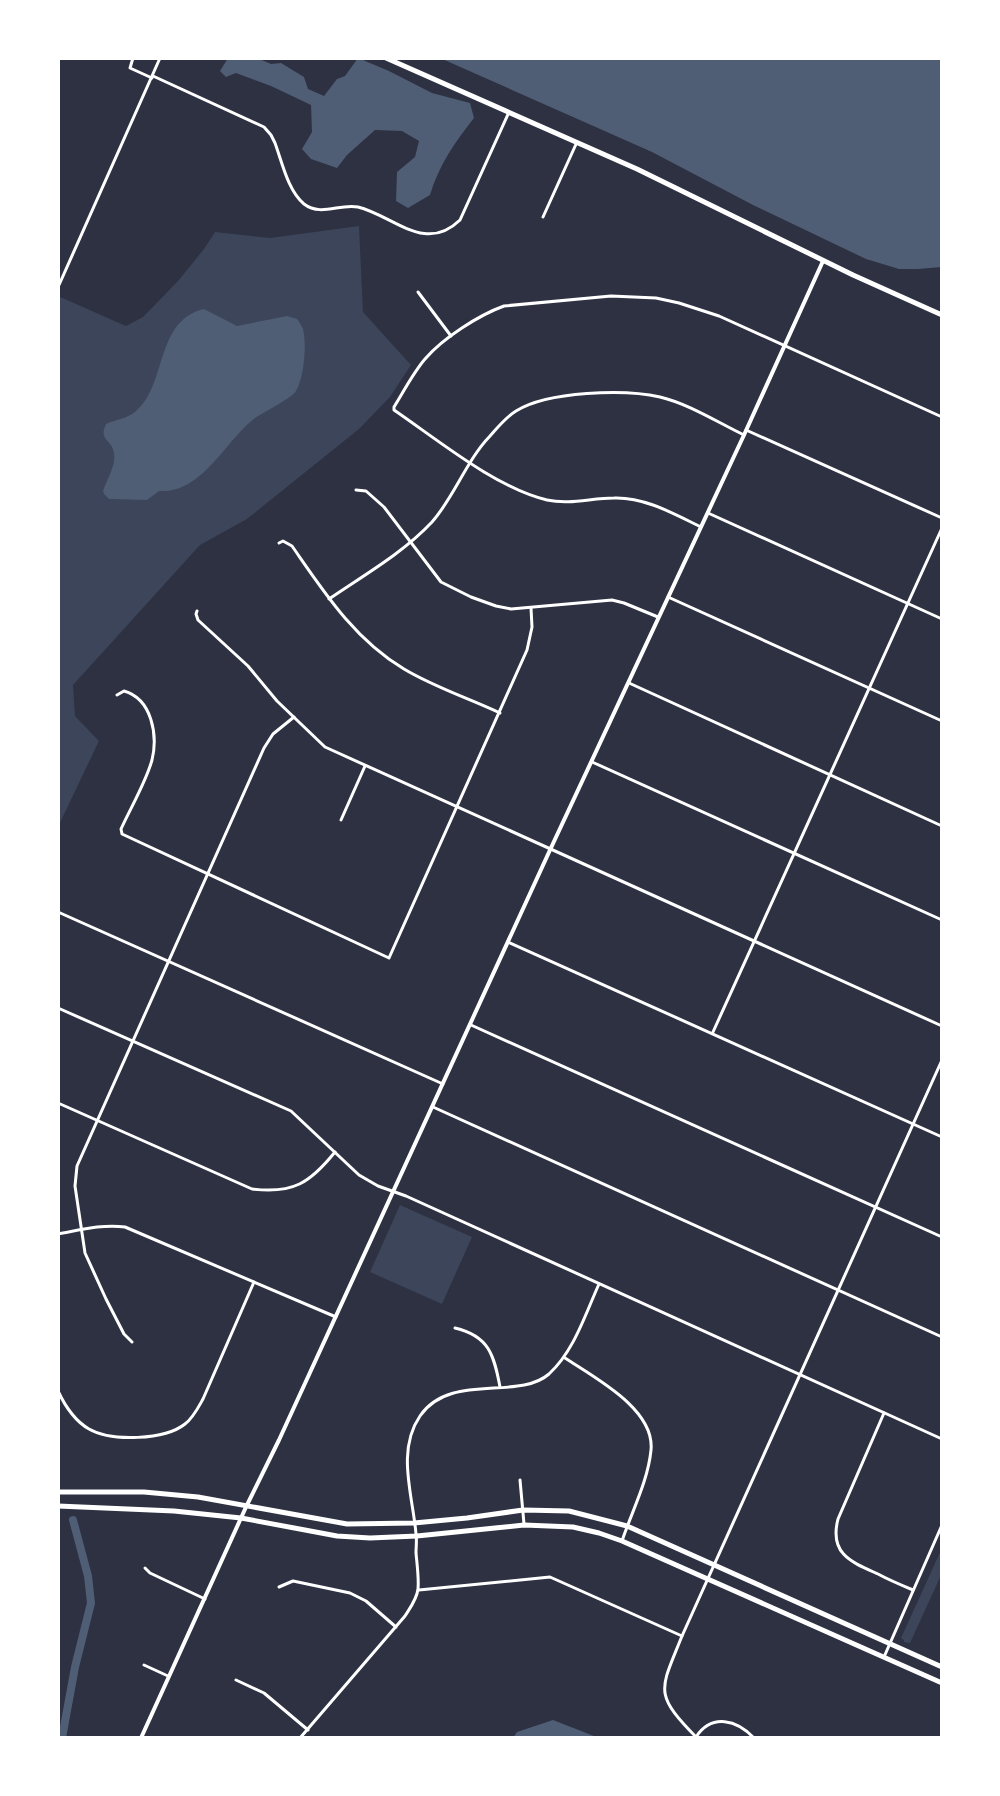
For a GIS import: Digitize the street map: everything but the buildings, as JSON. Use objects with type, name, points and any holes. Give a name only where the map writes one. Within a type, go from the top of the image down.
[{"type":"main road","points":[[386,58],[637,169],[823,261],[942,315]]},
{"type":"main road","points":[[58,1492],[144,1492],[198,1497],[347,1524],[414,1523],[523,1510],[569,1511],[627,1526],[942,1667]]},
{"type":"main road","points":[[58,1506],[174,1511],[241,1518],[337,1536],[370,1538],[524,1525],[573,1527],[622,1541],[942,1681]]},
{"type":"street","points":[[133,58],[130,68],[264,127],[275,143],[295,194],[306,205],[319,210],[354,206],[421,234],[441,232],[460,220],[509,112]]},
{"type":"street","points":[[59,285],[160,58]]},
{"type":"street","points":[[543,217],[577,142]]},
{"type":"street","points":[[141,1738],[823,261]]},
{"type":"street","points":[[418,292],[451,336]]},
{"type":"street","points":[[701,527],[632,499],[573,503],[539,498],[516,489],[470,462],[394,410],[394,407],[432,351],[476,320],[504,306],[588,297],[632,296],[691,306],[719,316],[942,417]]},
{"type":"street","points":[[329,599],[423,531],[444,507],[487,438],[515,411],[540,400],[624,393],[660,397],[942,518]]},
{"type":"street","points":[[356,490],[362,489],[372,495],[435,575],[447,585],[496,606],[531,608],[612,600],[658,617]]},
{"type":"street","points":[[707,513],[942,619]]},
{"type":"street","points":[[713,1032],[942,528]]},
{"type":"street","points":[[279,543],[283,541],[292,546],[352,628],[391,660],[421,678],[500,713]]},
{"type":"street","points":[[668,597],[942,721]]},
{"type":"street","points":[[117,695],[124,691],[138,697],[149,715],[154,740],[152,761],[121,829],[122,834],[389,958],[527,650],[532,627],[531,608]]},
{"type":"street","points":[[197,611],[196,618],[248,666],[277,701],[325,747],[942,1026]]},
{"type":"street","points":[[629,683],[942,826]]},
{"type":"street","points":[[132,1342],[124,1334],[88,1259],[75,1186],[77,1166],[269,739],[294,717]]},
{"type":"street","points":[[591,762],[942,920]]},
{"type":"street","points":[[341,820],[365,766]]},
{"type":"street","points":[[58,912],[443,1084]]},
{"type":"street","points":[[508,942],[942,1137]]},
{"type":"street","points":[[58,1008],[291,1111],[370,1183],[406,1196],[942,1439]]},
{"type":"street","points":[[470,1025],[942,1237]]},
{"type":"street","points":[[754,1738],[741,1726],[723,1721],[710,1725],[696,1738],[669,1707],[664,1690],[665,1680],[682,1636],[942,1060]]},
{"type":"street","points":[[58,1103],[240,1185],[268,1191],[291,1189],[303,1184],[321,1170],[335,1152]]},
{"type":"street","points":[[433,1107],[942,1337]]},
{"type":"street","points":[[58,1234],[125,1227],[336,1317]]},
{"type":"street","points":[[58,1391],[74,1417],[99,1433],[148,1437],[175,1430],[192,1417],[203,1399],[254,1282]]},
{"type":"street","points":[[300,1738],[396,1627],[418,1590],[417,1536],[407,1454],[411,1434],[421,1414],[436,1401],[453,1393],[522,1385],[543,1379],[565,1358],[599,1284]]},
{"type":"street","points":[[455,1328],[474,1334],[486,1346],[495,1363],[500,1387]]},
{"type":"street","points":[[565,1358],[629,1404],[643,1419],[651,1434],[645,1479],[622,1541]]},
{"type":"street","points":[[884,1413],[838,1519],[837,1541],[841,1552],[855,1564],[913,1590]]},
{"type":"street","points":[[520,1480],[524,1525]]},
{"type":"street","points":[[884,1657],[942,1525]]},
{"type":"street","points":[[145,1568],[205,1599]]},
{"type":"street","points":[[418,1590],[550,1577],[682,1636]]},
{"type":"street","points":[[279,1587],[293,1581],[350,1593],[366,1601],[396,1627]]},
{"type":"street","points":[[144,1665],[168,1676]]},
{"type":"street","points":[[236,1680],[264,1693],[308,1730]]},
{"type":"shaded area","points":[[228,58],[257,58],[271,64],[281,63],[304,77],[308,89],[324,96],[358,58],[432,93],[470,103],[474,118],[448,154],[430,195],[408,208],[396,201],[397,172],[415,157],[419,141],[402,131],[375,130],[337,168],[311,159],[302,149],[312,132],[311,105],[236,73],[226,77],[220,71]]},
{"type":"shaded area","points":[[440,58],[942,58],[942,267],[899,269],[866,259],[652,152]]},
{"type":"shaded area","points":[[359,226],[363,312],[411,365],[390,397],[359,429],[247,519],[200,545],[73,685],[75,716],[99,741],[58,827],[58,296],[126,326],[143,317],[178,281],[215,232],[270,238]]},
{"type":"shaded area","points":[[204,309],[237,326],[287,316],[297,319],[303,329],[305,352],[296,391],[255,418],[212,464],[188,484],[174,490],[159,491],[147,500],[109,499],[103,491],[114,458],[113,448],[104,437],[106,424],[135,412],[153,386],[177,326],[188,316]]},
{"type":"shaded area","points":[[400,1205],[472,1237],[442,1304],[370,1272]]},
{"type":"shaded area","points":[[942,1548],[942,1573],[910,1643],[904,1642],[901,1638]]},
{"type":"shaded area","points":[[553,1720],[599,1738],[513,1738],[517,1732]]},
{"type":"waterway","points":[[62,1738],[91,1603],[88,1576],[73,1520]]}]
